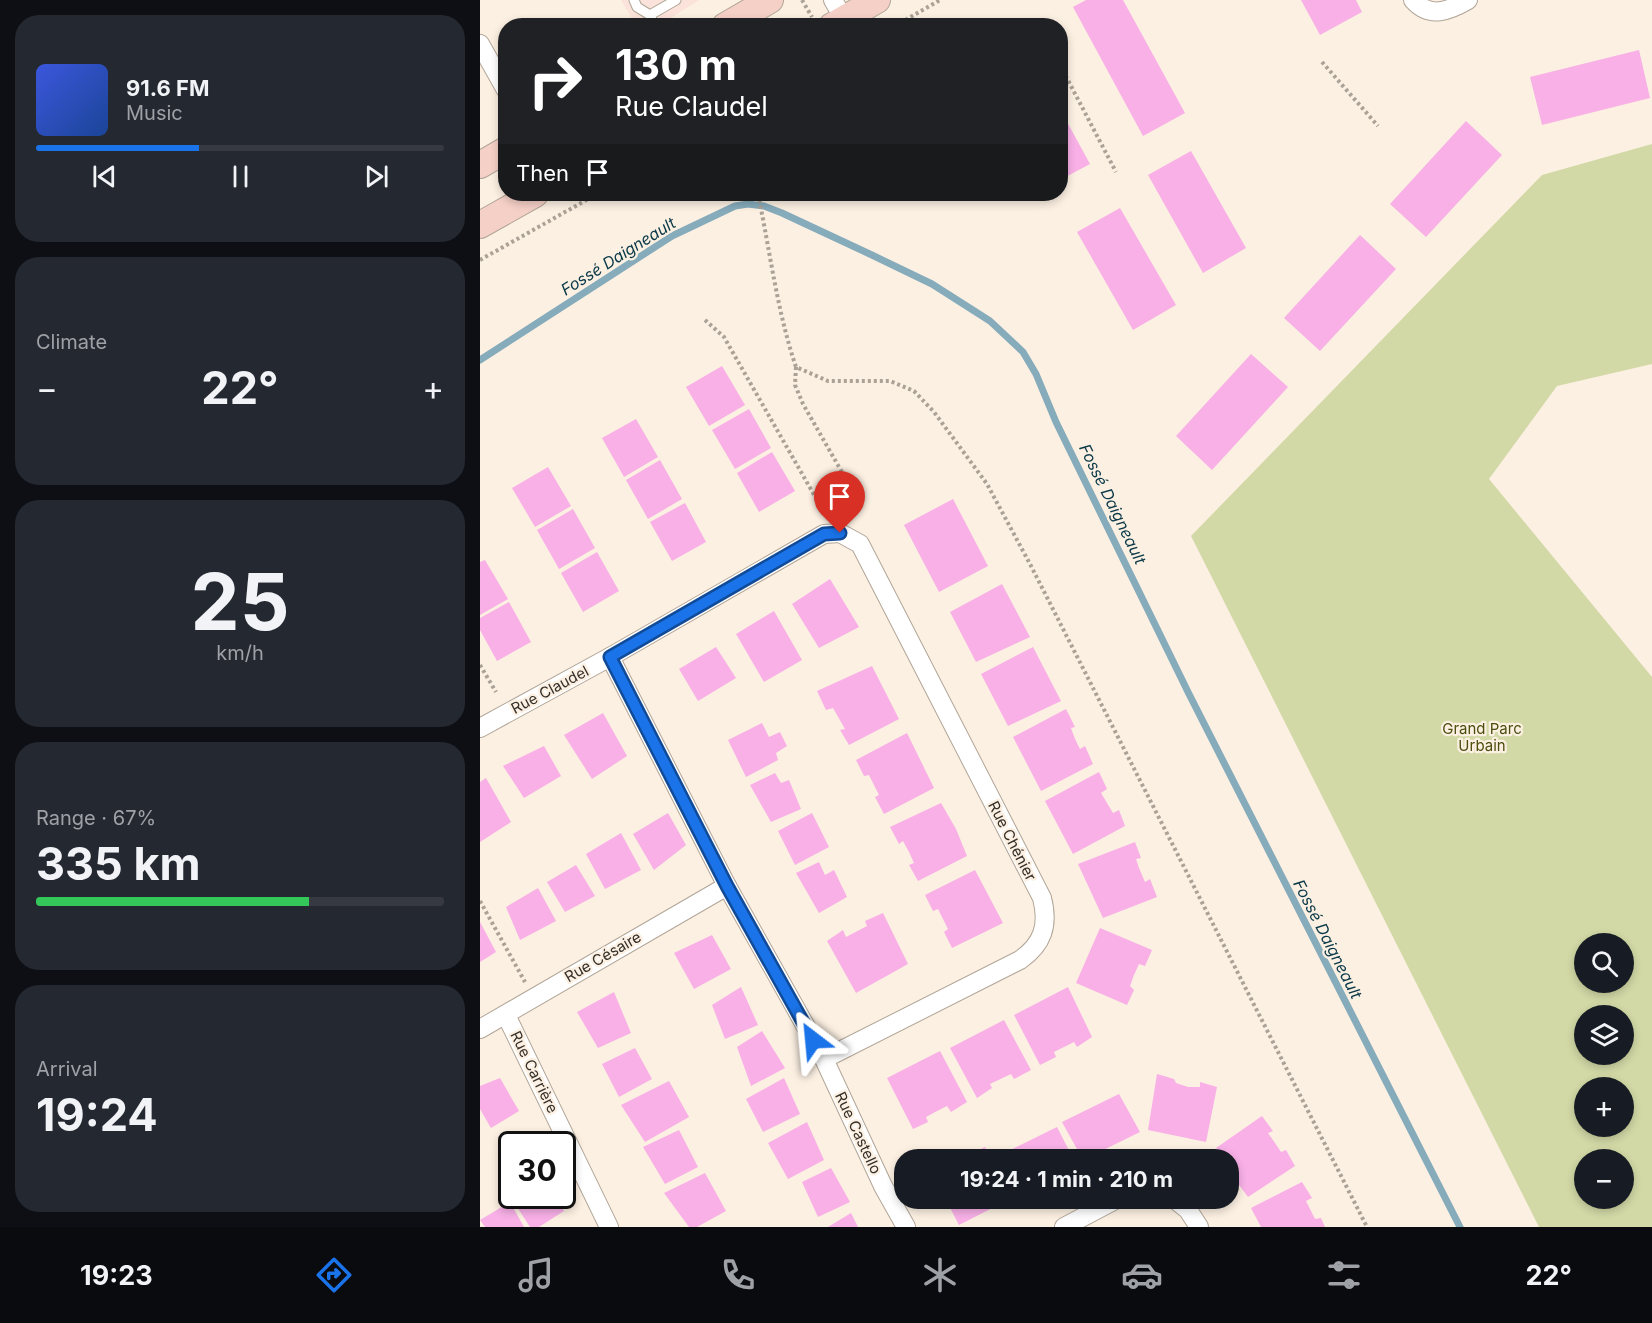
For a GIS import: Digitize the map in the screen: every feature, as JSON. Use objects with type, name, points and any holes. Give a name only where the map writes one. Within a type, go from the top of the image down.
[{"type":"main road","points":[[739,18],[770,0]]},
{"type":"main road","points":[[836,15],[877,0]]},
{"type":"main road","points":[[480,165],[498,155]]},
{"type":"main road","points":[[480,225],[523,201]]},
{"type":"street","points":[[1413,0],[1426,10],[1440,12],[1468,0]]},
{"type":"street","points":[[480,44],[498,76]]},
{"type":"street","name":"Rue Claudel","points":[[480,728],[610,657],[824,534],[840,533]]},
{"type":"street","name":"Rue Chénier","points":[[824,1059],[1020,960],[1033,951],[1044,930],[1046,915],[1042,898],[860,544],[840,533]]},
{"type":"street","name":"Rue Castello","points":[[610,657],[727,886],[824,1059],[883,1186],[906,1227]]},
{"type":"street","name":"Rue Césaire","points":[[480,1029],[727,886]]},
{"type":"street","name":"Rue Carrière","points":[[506,1015],[609,1227]]},
{"type":"street","points":[[1064,1227],[1098,1209]]},
{"type":"street","points":[[1187,1209],[1199,1227]]},
{"type":"lane","points":[[634,0],[637,7],[651,18]]},
{"type":"lane","points":[[650,15],[676,0]]},
{"type":"path","points":[[802,0],[812,18]]},
{"type":"path","points":[[909,18],[940,0]]},
{"type":"path","points":[[1322,62],[1378,126]]},
{"type":"path","points":[[1068,80],[1116,172]]},
{"type":"path","points":[[480,260],[585,201]]},
{"type":"path","points":[[759,201],[783,328],[796,367],[795,385],[803,404],[847,481],[849,493],[840,533]]},
{"type":"path","points":[[705,320],[724,337],[821,507]]},
{"type":"path","points":[[796,367],[828,381],[890,381],[914,391],[934,412],[987,484],[1030,564],[1367,1227]]},
{"type":"path","points":[[480,664],[496,692]]},
{"type":"path","points":[[480,901],[534,997]]},
{"type":"shaded area","points":[[621,0],[699,0],[671,18],[632,18]]},
{"type":"green space","name":"Grand Parc Urbain","points":[[1652,144],[1652,364],[1557,386],[1489,479],[1652,677],[1652,1227],[1539,1227],[1191,536],[1542,175]]},
{"type":"building","points":[[1086,0],[1123,0],[1185,113],[1143,136],[1073,7]]},
{"type":"building","points":[[1301,0],[1356,0],[1362,12],[1320,35]]},
{"type":"building","points":[[1639,50],[1650,98],[1542,125],[1530,77]]},
{"type":"building","points":[[1466,121],[1502,155],[1426,237],[1390,204]]},
{"type":"building","points":[[1068,124],[1090,164],[1068,176]]},
{"type":"building","points":[[1191,151],[1246,248],[1203,273],[1148,175]]},
{"type":"building","points":[[1120,208],[1176,305],[1133,330],[1077,232]]},
{"type":"building","points":[[1360,235],[1396,269],[1320,351],[1284,318]]},
{"type":"building","points":[[1251,354],[1288,387],[1212,470],[1176,436]]},
{"type":"building","points":[[722,366],[745,405],[709,426],[686,387]]},
{"type":"building","points":[[749,409],[771,448],[735,469],[712,430]]},
{"type":"building","points":[[636,419],[658,457],[624,477],[602,438]]},
{"type":"building","points":[[772,452],[795,491],[759,512],[737,473]]},
{"type":"building","points":[[660,460],[682,499],[648,519],[626,480]]},
{"type":"building","points":[[548,467],[571,506],[535,527],[512,488]]},
{"type":"building","points":[[953,499],[988,566],[939,592],[904,525]]},
{"type":"building","points":[[685,503],[706,542],[672,561],[650,522]]},
{"type":"building","points":[[573,509],[595,548],[559,569],[537,530]]},
{"type":"building","points":[[597,552],[619,591],[583,612],[561,573]]},
{"type":"building","points":[[485,560],[508,599],[480,615],[480,562]]},
{"type":"building","points":[[830,579],[859,627],[819,648],[792,604]]},
{"type":"building","points":[[1002,584],[1030,637],[976,662],[950,612]]},
{"type":"building","points":[[509,602],[531,642],[497,661],[480,630],[480,618]]},
{"type":"building","points":[[774,611],[802,660],[764,682],[736,634]]},
{"type":"building","points":[[716,647],[736,678],[698,701],[679,669]]},
{"type":"building","points":[[1033,647],[1061,701],[1008,726],[981,674]]},
{"type":"building","points":[[872,666],[899,719],[849,745],[840,730],[845,729],[833,708],[826,710],[817,691]]},
{"type":"building","points":[[1066,709],[1075,727],[1071,728],[1075,739],[1080,749],[1085,746],[1093,764],[1041,791],[1013,737]]},
{"type":"building","points":[[603,713],[627,756],[592,779],[564,735]]},
{"type":"building","points":[[762,723],[769,737],[780,732],[787,746],[776,753],[778,760],[746,777],[728,740]]},
{"type":"building","points":[[907,733],[934,788],[884,814],[875,797],[879,795],[869,775],[864,776],[856,760]]},
{"type":"building","points":[[544,746],[561,776],[524,798],[503,766]]},
{"type":"building","points":[[1099,772],[1107,789],[1101,793],[1113,813],[1119,810],[1125,826],[1073,854],[1045,801]]},
{"type":"building","points":[[775,773],[781,783],[789,780],[801,809],[771,822],[750,785]]},
{"type":"building","points":[[486,778],[511,822],[480,842],[480,782]]},
{"type":"building","points":[[941,803],[956,829],[967,856],[918,881],[909,865],[914,863],[909,852],[903,841],[899,844],[890,827]]},
{"type":"building","points":[[668,813],[686,845],[654,870],[633,834]]},
{"type":"building","points":[[812,813],[829,847],[795,865],[778,831]]},
{"type":"building","points":[[621,833],[641,870],[605,889],[586,854]]},
{"type":"building","points":[[1135,842],[1141,858],[1136,859],[1139,868],[1145,882],[1150,879],[1157,897],[1103,918],[1078,864]]},
{"type":"building","points":[[819,862],[825,875],[834,870],[847,897],[819,913],[796,873]]},
{"type":"building","points":[[576,865],[595,896],[565,912],[547,882]]},
{"type":"building","points":[[975,870],[1003,923],[952,948],[944,932],[948,929],[938,909],[933,911],[925,895]]},
{"type":"building","points":[[538,888],[556,921],[520,940],[506,907]]},
{"type":"building","points":[[883,913],[908,964],[856,993],[827,941],[843,930],[846,937],[867,926],[865,921]]},
{"type":"building","points":[[480,922],[496,952],[480,962]]},
{"type":"building","points":[[1100,928],[1152,950],[1145,966],[1139,964],[1134,975],[1130,986],[1134,990],[1127,1005],[1076,983]]},
{"type":"building","points":[[712,935],[731,969],[694,989],[674,953]]},
{"type":"building","points":[[741,987],[758,1025],[725,1039],[712,1005]]},
{"type":"building","points":[[1068,987],[1092,1037],[1077,1047],[1074,1042],[1054,1052],[1056,1057],[1040,1065],[1014,1015]]},
{"type":"building","points":[[614,992],[631,1033],[598,1048],[577,1012]]},
{"type":"building","points":[[1004,1020],[1031,1070],[1014,1079],[1011,1074],[990,1084],[992,1088],[977,1098],[950,1048]]},
{"type":"building","points":[[762,1031],[785,1068],[751,1086],[737,1047]]},
{"type":"building","points":[[635,1048],[652,1079],[619,1097],[602,1064]]},
{"type":"building","points":[[940,1051],[967,1102],[951,1112],[947,1106],[937,1111],[926,1117],[928,1122],[913,1129],[887,1078]]},
{"type":"building","points":[[1157,1074],[1174,1079],[1176,1083],[1188,1087],[1200,1087],[1200,1082],[1217,1087],[1206,1142],[1148,1130]]},
{"type":"building","points":[[500,1078],[519,1111],[491,1128],[480,1109],[480,1086]]},
{"type":"building","points":[[784,1078],[800,1114],[763,1132],[746,1099]]},
{"type":"building","points":[[669,1081],[689,1117],[645,1142],[621,1105]]},
{"type":"building","points":[[1119,1094],[1140,1132],[1105,1149],[1077,1149],[1062,1122]]},
{"type":"building","points":[[1262,1116],[1273,1131],[1268,1133],[1281,1152],[1286,1150],[1295,1166],[1248,1197],[1239,1185],[1239,1149],[1216,1148]]},
{"type":"building","points":[[807,1122],[824,1160],[788,1179],[768,1143]]},
{"type":"building","points":[[1057,1127],[1068,1149],[1012,1149]]},
{"type":"building","points":[[679,1130],[698,1167],[665,1184],[643,1147]]},
{"type":"building","points":[[831,1168],[850,1202],[818,1217],[802,1182]]},
{"type":"building","points":[[705,1173],[726,1211],[697,1227],[689,1227],[664,1193]]},
{"type":"building","points":[[1302,1182],[1312,1198],[1306,1201],[1315,1219],[1321,1218],[1325,1227],[1261,1227],[1251,1208]]},
{"type":"building","points":[[498,1209],[514,1209],[524,1227],[485,1227],[480,1220]]},
{"type":"building","points":[[518,1209],[563,1209],[564,1211],[539,1227],[530,1227]]},
{"type":"building","points":[[951,1209],[990,1209],[959,1225]]},
{"type":"building","points":[[851,1213],[858,1227],[828,1227]]},
{"type":"waterway","name":"Fossé Daigneault","points":[[480,360],[672,236],[735,206],[748,204],[764,206],[782,213],[932,284],[990,321],[1023,352],[1036,374],[1056,422],[1189,694],[1460,1227]]},
{"type":"route","points":[[813,1040],[727,886],[610,657],[824,534],[840,533]]}]
